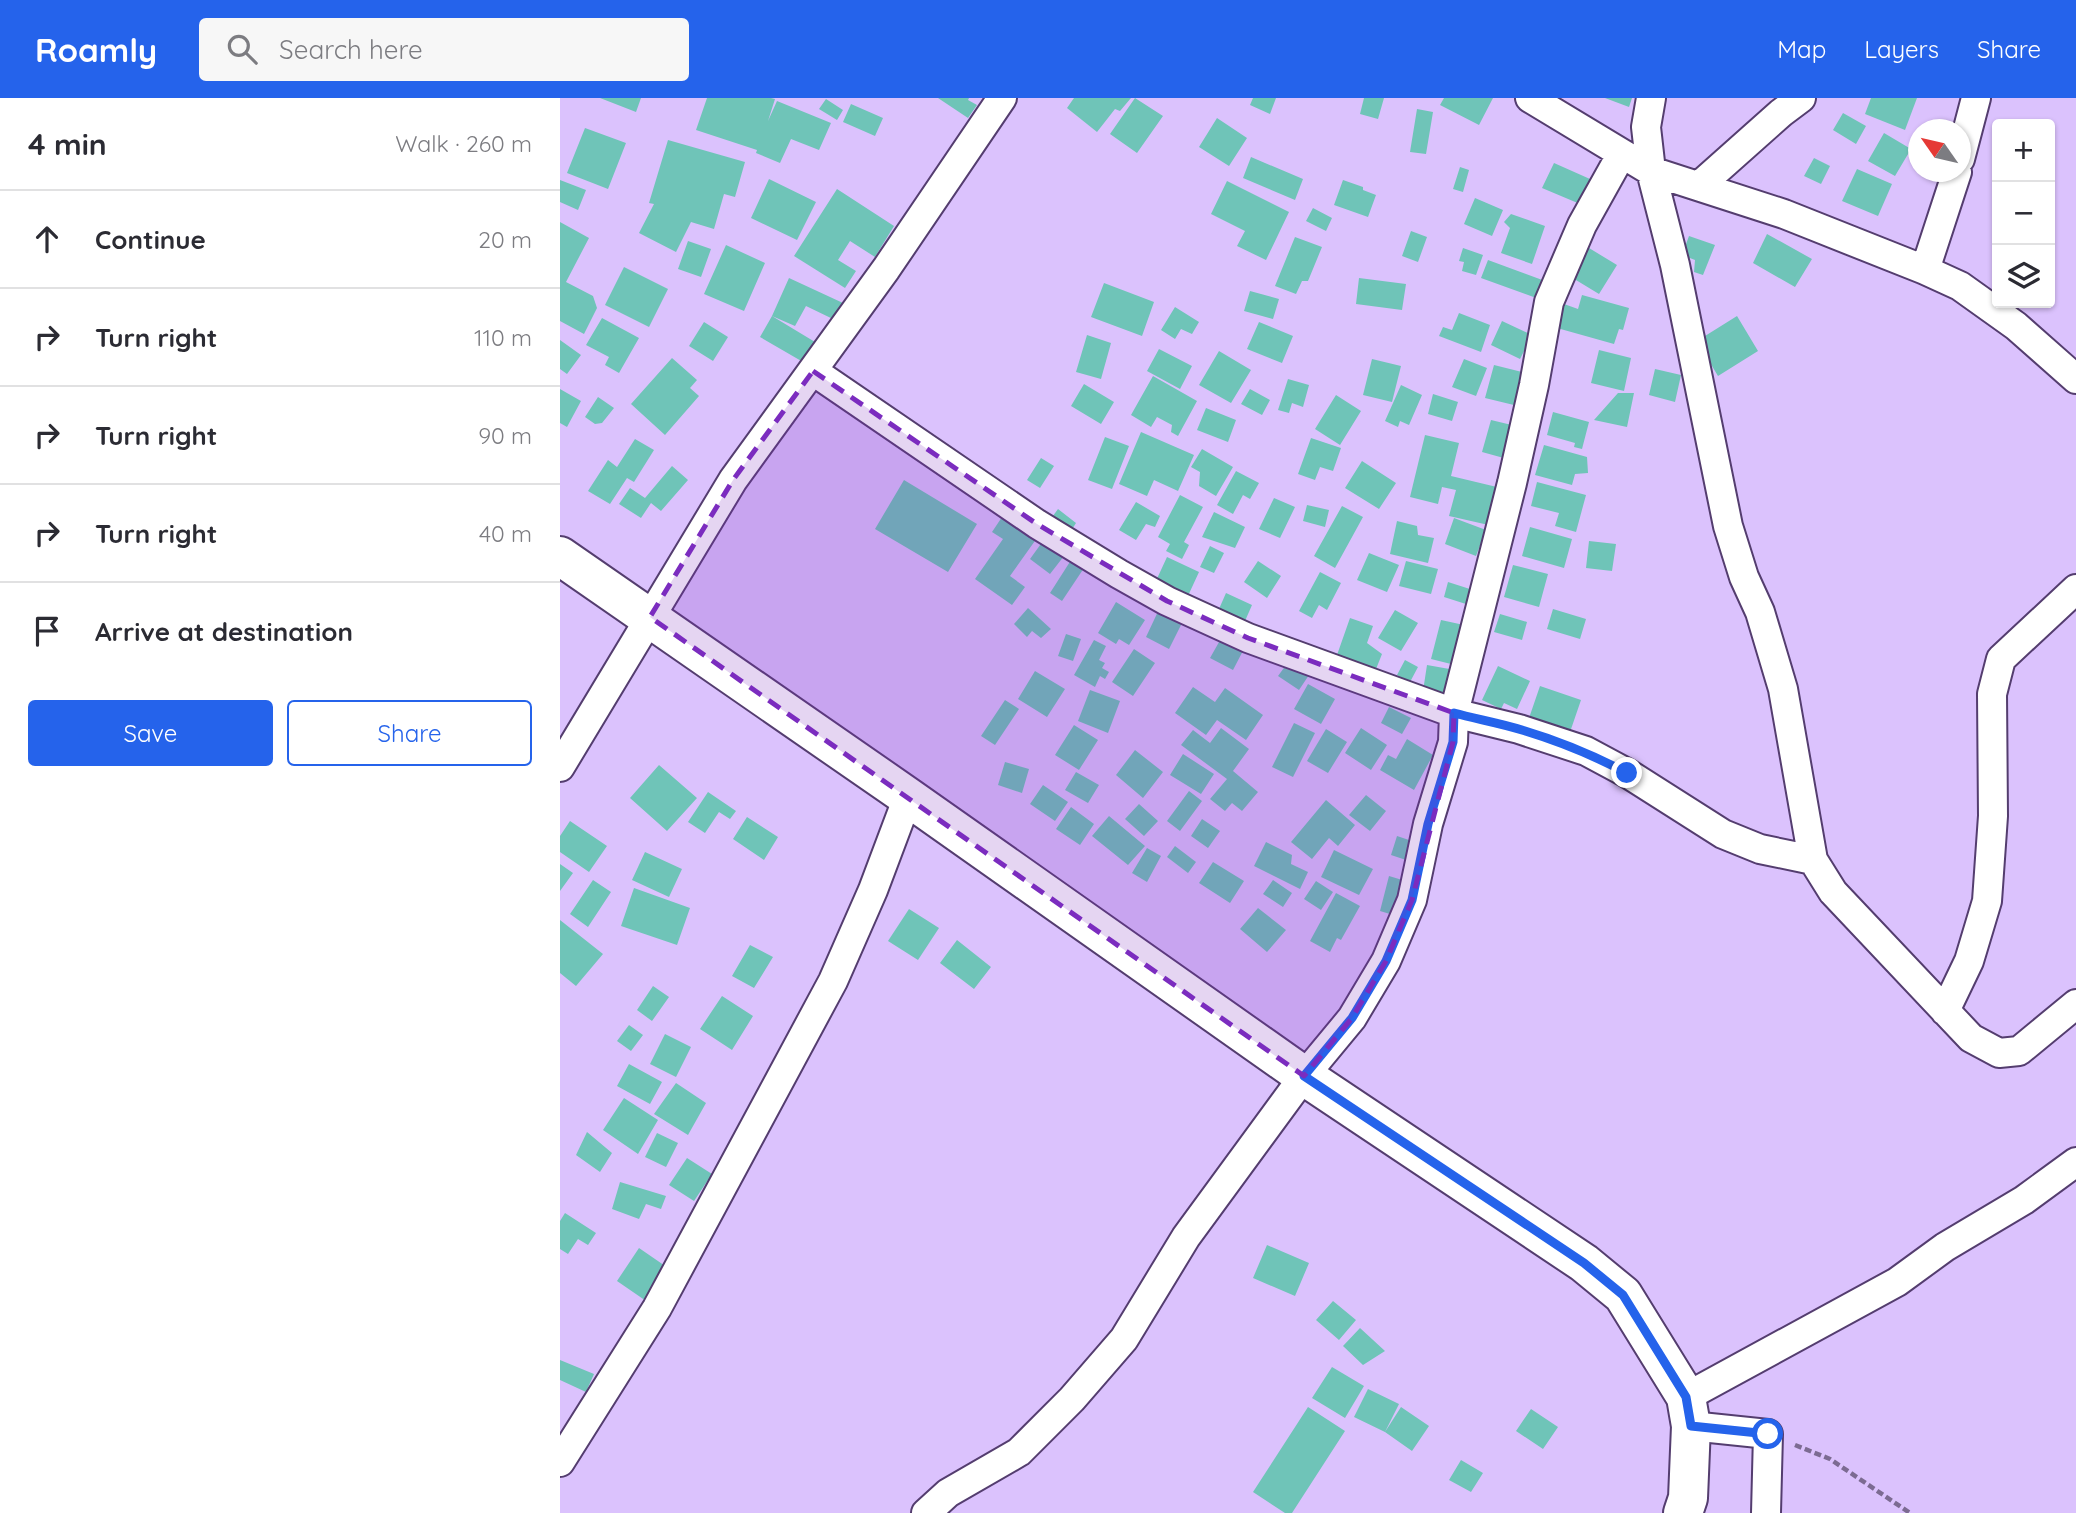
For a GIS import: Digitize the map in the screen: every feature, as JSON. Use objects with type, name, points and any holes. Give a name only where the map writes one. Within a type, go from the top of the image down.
[{"type":"main road","points":[[560,556],[1304,1076],[1584,1263],[1623,1295],[1688,1411],[1688,1498],[1684,1513]]},
{"type":"street","points":[[560,767],[733,480],[813,372],[1002,98]]},
{"type":"street","points":[[1530,98],[1651,171],[1796,218],[1960,286],[2017,326],[2076,379]]},
{"type":"street","points":[[1651,98],[1646,127],[1651,171],[1675,264],[1728,526],[1744,577],[1760,612],[1783,689],[1813,860],[1833,892],[1970,1038],[1999,1053],[2019,1051],[2076,1004]]},
{"type":"street","points":[[1699,186],[1801,98]]},
{"type":"street","points":[[1971,119],[1976,98]]},
{"type":"street","points":[[926,1513],[948,1493],[1018,1452],[1072,1399],[1124,1339],[1186,1237],[1304,1076],[1352,1018],[1386,961],[1412,900],[1428,824],[1453,742],[1454,713],[1512,483],[1549,302],[1582,225],[1621,155]]},
{"type":"street","points":[[1925,270],[1954,182]]},
{"type":"street","points":[[813,372],[1037,524],[1167,601],[1248,638],[1454,713],[1520,729],[1586,751],[1627,773],[1723,834],[1760,849],[1813,860]]},
{"type":"street","points":[[1945,1012],[1969,961],[1987,901],[1993,816],[1992,694],[2001,659],[2076,589]]},
{"type":"street","points":[[560,1462],[657,1308],[833,981],[873,890],[908,797]]},
{"type":"street","points":[[1688,1411],[1897,1282],[1945,1247],[2024,1200],[2076,1161]]},
{"type":"street","points":[[1688,1411],[1768,1434],[1766,1513]]},
{"type":"path","points":[[1768,1434],[1830,1459],[1910,1513]]},
{"type":"highlighted area","points":[[813,371],[1037,524],[1167,601],[1248,638],[1454,713],[1453,742],[1412,900],[1386,961],[1352,1018],[1304,1076],[650,617],[733,480]]},
{"type":"building","points":[[600,98],[641,98],[636,112]]},
{"type":"building","points":[[707,98],[771,98],[775,99],[768,121],[777,101],[831,123],[819,150],[791,139],[780,163],[756,153],[757,150],[696,130]]},
{"type":"building","points":[[938,98],[969,98],[968,100],[977,105],[968,118]]},
{"type":"building","points":[[1074,98],[1131,98],[1120,111],[1115,109],[1097,132],[1067,108]]},
{"type":"building","points":[[1135,98],[1163,116],[1137,153],[1110,134]]},
{"type":"building","points":[[1253,98],[1276,98],[1270,114],[1250,105]]},
{"type":"building","points":[[1364,98],[1384,98],[1378,119],[1360,114]]},
{"type":"building","points":[[1444,98],[1493,98],[1479,125],[1440,105]]},
{"type":"building","points":[[1605,98],[1632,98],[1629,107]]},
{"type":"building","points":[[1871,98],[1917,98],[1905,130],[1865,114]]},
{"type":"building","points":[[826,99],[843,110],[837,120],[819,109]]},
{"type":"building","points":[[851,104],[883,118],[875,136],[843,122]]},
{"type":"building","points":[[1417,109],[1433,112],[1426,154],[1410,152]]},
{"type":"building","points":[[1843,113],[1866,126],[1856,144],[1833,130]]},
{"type":"building","points":[[1217,118],[1247,138],[1229,166],[1199,147]]},
{"type":"building","points":[[585,128],[626,143],[608,189],[567,173]]},
{"type":"building","points":[[1884,133],[1908,147],[1908,154],[1895,176],[1868,161]]},
{"type":"building","points":[[668,140],[745,162],[735,197],[724,194],[714,229],[691,222],[676,252],[639,233],[654,204],[649,203]]},
{"type":"building","points":[[1251,157],[1303,179],[1295,200],[1243,178]]},
{"type":"building","points":[[1814,158],[1830,166],[1821,184],[1804,176]]},
{"type":"building","points":[[1554,163],[1590,179],[1580,204],[1542,188]]},
{"type":"building","points":[[1460,167],[1469,170],[1463,192],[1453,189]]},
{"type":"building","points":[[1857,169],[1892,184],[1878,216],[1842,201]]},
{"type":"building","points":[[769,179],[816,202],[797,240],[751,218]]},
{"type":"building","points":[[560,180],[586,190],[578,210],[560,202]]},
{"type":"building","points":[[1343,180],[1376,195],[1368,217],[1334,205]]},
{"type":"building","points":[[1227,181],[1289,212],[1266,260],[1237,246],[1245,231],[1211,214]]},
{"type":"building","points":[[837,189],[894,226],[875,257],[850,241],[838,260],[856,271],[845,288],[794,256]]},
{"type":"building","points":[[1475,198],[1503,210],[1492,236],[1464,224]]},
{"type":"building","points":[[1313,208],[1332,218],[1326,231],[1306,221]]},
{"type":"building","points":[[1511,214],[1545,226],[1532,264],[1501,253],[1510,228],[1504,222]]},
{"type":"building","points":[[560,222],[589,238],[566,282],[593,296],[597,308],[584,334],[560,321]]},
{"type":"building","points":[[1411,231],[1427,237],[1418,262],[1402,256]]},
{"type":"building","points":[[1767,234],[1812,259],[1795,287],[1753,263]]},
{"type":"building","points":[[1689,236],[1715,245],[1703,275],[1694,272],[1695,260],[1682,255]]},
{"type":"building","points":[[1295,237],[1322,247],[1308,281],[1302,281],[1296,294],[1275,286]]},
{"type":"building","points":[[688,241],[711,249],[701,277],[678,269]]},
{"type":"building","points":[[726,245],[765,263],[744,311],[704,294]]},
{"type":"building","points":[[1463,248],[1483,255],[1476,275],[1462,271],[1464,262],[1459,261]]},
{"type":"building","points":[[1589,248],[1617,265],[1599,294],[1571,277]]},
{"type":"building","points":[[1488,260],[1545,281],[1539,299],[1481,278]]},
{"type":"building","points":[[624,267],[668,289],[649,327],[605,305]]},
{"type":"building","points":[[789,278],[843,303],[835,320],[806,306],[795,326],[772,316]]},
{"type":"building","points":[[1359,278],[1406,284],[1402,310],[1356,304]]},
{"type":"building","points":[[1104,283],[1154,302],[1142,336],[1091,317]]},
{"type":"building","points":[[1250,291],[1279,299],[1273,319],[1244,311]]},
{"type":"building","points":[[1582,295],[1629,308],[1623,330],[1619,329],[1614,344],[1557,328],[1564,304],[1578,309]]},
{"type":"building","points":[[1175,307],[1199,322],[1192,334],[1181,329],[1175,339],[1161,330]]},
{"type":"building","points":[[1459,313],[1490,325],[1481,352],[1439,336],[1443,327],[1452,330]]},
{"type":"building","points":[[772,316],[815,342],[803,362],[760,337]]},
{"type":"building","points":[[1737,316],[1758,351],[1718,376],[1697,341]]},
{"type":"building","points":[[602,318],[639,338],[619,373],[605,365],[609,357],[586,345]]},
{"type":"building","points":[[1502,321],[1532,335],[1520,359],[1491,345]]},
{"type":"building","points":[[704,322],[728,337],[713,361],[689,346]]},
{"type":"building","points":[[1259,322],[1293,336],[1282,363],[1247,349]]},
{"type":"building","points":[[1087,335],[1111,343],[1101,379],[1076,372]]},
{"type":"building","points":[[560,340],[581,355],[567,374],[560,369]]},
{"type":"building","points":[[1159,349],[1192,366],[1180,389],[1147,371]]},
{"type":"building","points":[[1599,350],[1631,358],[1624,391],[1591,383]]},
{"type":"building","points":[[1219,351],[1251,370],[1231,403],[1199,385]]},
{"type":"building","points":[[672,358],[697,380],[690,388],[699,396],[665,435],[631,404]]},
{"type":"building","points":[[1372,359],[1401,366],[1392,402],[1363,395]]},
{"type":"building","points":[[1464,359],[1487,368],[1476,396],[1452,387]]},
{"type":"building","points":[[1494,365],[1526,373],[1518,406],[1485,398]]},
{"type":"building","points":[[1655,369],[1681,375],[1675,402],[1649,395]]},
{"type":"building","points":[[1153,376],[1197,401],[1178,436],[1171,432],[1172,425],[1157,417],[1151,427],[1131,415]]},
{"type":"building","points":[[1288,379],[1309,385],[1303,407],[1292,403],[1289,413],[1278,410]]},
{"type":"building","points":[[1084,384],[1114,402],[1101,424],[1071,406]]},
{"type":"building","points":[[1401,385],[1422,395],[1409,425],[1400,421],[1398,427],[1385,421]]},
{"type":"building","points":[[560,389],[581,401],[567,427],[560,423]]},
{"type":"building","points":[[1250,389],[1270,400],[1262,415],[1241,404]]},
{"type":"building","points":[[1618,393],[1634,393],[1627,427],[1594,420]]},
{"type":"building","points":[[1433,394],[1458,402],[1452,421],[1428,414]]},
{"type":"building","points":[[1336,395],[1361,411],[1340,445],[1315,429]]},
{"type":"building","points":[[598,397],[614,408],[602,423],[595,424],[585,417]]},
{"type":"building","points":[[1206,408],[1236,420],[1228,442],[1197,430]]},
{"type":"building","points":[[1553,412],[1589,422],[1582,449],[1574,447],[1575,443],[1547,435]]},
{"type":"building","points":[[1491,420],[1520,427],[1511,460],[1482,452]]},
{"type":"building","points":[[1141,432],[1194,455],[1178,491],[1154,480],[1147,496],[1119,484]]},
{"type":"building","points":[[1425,435],[1459,443],[1451,476],[1501,488],[1493,526],[1449,516],[1456,490],[1442,487],[1438,504],[1410,497]]},
{"type":"building","points":[[1105,437],[1129,446],[1112,489],[1088,480]]},
{"type":"building","points":[[1311,438],[1341,448],[1333,471],[1320,467],[1315,480],[1298,474]]},
{"type":"building","points":[[635,439],[654,450],[634,482],[627,478],[610,504],[588,491],[608,460],[617,467]]},
{"type":"building","points":[[1544,445],[1587,457],[1588,473],[1575,474],[1572,485],[1535,475]]},
{"type":"building","points":[[1202,449],[1233,467],[1216,496],[1199,486],[1200,472],[1191,467]]},
{"type":"building","points":[[1041,458],[1054,466],[1040,488],[1027,480]]},
{"type":"building","points":[[1362,461],[1396,483],[1379,509],[1345,488]]},
{"type":"building","points":[[672,466],[688,480],[661,511],[651,503],[641,518],[619,504],[630,488],[645,498]]},
{"type":"building","points":[[1236,471],[1259,483],[1250,499],[1243,495],[1233,514],[1217,505]]},
{"type":"building","points":[[904,480],[977,524],[948,572],[875,529]]},
{"type":"building","points":[[1537,482],[1586,495],[1576,532],[1555,526],[1559,513],[1531,506]]},
{"type":"building","points":[[1180,495],[1203,507],[1184,542],[1189,545],[1182,559],[1166,551],[1170,544],[1158,537]]},
{"type":"building","points":[[1274,498],[1295,507],[1280,538],[1259,529]]},
{"type":"building","points":[[1136,502],[1160,516],[1155,527],[1146,524],[1136,540],[1119,530]]},
{"type":"building","points":[[1307,505],[1329,510],[1325,527],[1303,521]]},
{"type":"building","points":[[1342,506],[1363,517],[1335,568],[1314,556]]},
{"type":"building","points":[[1058,509],[1076,523],[1069,534],[1050,520]]},
{"type":"building","points":[[1214,512],[1245,527],[1235,548],[1202,537]]},
{"type":"building","points":[[1004,514],[1037,538],[1010,576],[1025,587],[1012,605],[975,579],[1003,539],[992,532]]},
{"type":"building","points":[[1454,518],[1486,530],[1476,556],[1445,544]]},
{"type":"building","points":[[1397,521],[1417,526],[1418,535],[1434,538],[1428,563],[1390,554]]},
{"type":"building","points":[[1530,527],[1572,539],[1564,568],[1522,556]]},
{"type":"building","points":[[1043,541],[1064,556],[1050,574],[1030,559]]},
{"type":"building","points":[[1589,541],[1616,544],[1612,571],[1586,568]]},
{"type":"building","points":[[1210,546],[1224,553],[1214,573],[1200,567]]},
{"type":"building","points":[[1369,553],[1399,565],[1387,592],[1357,580]]},
{"type":"building","points":[[1073,557],[1086,565],[1062,601],[1050,593]]},
{"type":"building","points":[[1167,557],[1199,572],[1187,598],[1155,583]]},
{"type":"building","points":[[1258,561],[1281,576],[1267,598],[1244,582]]},
{"type":"building","points":[[1406,561],[1438,569],[1431,594],[1399,586]]},
{"type":"building","points":[[1513,565],[1548,574],[1539,607],[1504,597]]},
{"type":"building","points":[[1320,572],[1341,583],[1327,610],[1319,605],[1312,618],[1299,611]]},
{"type":"building","points":[[1448,582],[1473,590],[1469,605],[1444,597]]},
{"type":"building","points":[[1226,593],[1252,605],[1245,621],[1219,609]]},
{"type":"building","points":[[1116,602],[1145,620],[1129,645],[1119,639],[1116,644],[1098,633]]},
{"type":"building","points":[[1162,603],[1186,615],[1169,649],[1146,637]]},
{"type":"building","points":[[1028,608],[1051,629],[1041,638],[1032,631],[1027,637],[1014,624]]},
{"type":"building","points":[[1553,609],[1586,619],[1580,639],[1547,629]]},
{"type":"building","points":[[1395,610],[1418,623],[1401,651],[1378,638]]},
{"type":"building","points":[[1500,614],[1527,622],[1522,640],[1494,632]]},
{"type":"building","points":[[1350,618],[1373,626],[1367,643],[1382,654],[1376,669],[1337,655]]},
{"type":"building","points":[[1441,620],[1464,625],[1455,665],[1431,659]]},
{"type":"building","points":[[1066,634],[1081,639],[1073,661],[1058,656]]},
{"type":"building","points":[[1223,635],[1245,647],[1233,670],[1210,658]]},
{"type":"building","points":[[1094,640],[1106,646],[1099,660],[1105,663],[1102,668],[1109,672],[1105,679],[1100,676],[1095,687],[1074,675]]},
{"type":"building","points":[[1134,649],[1155,663],[1133,696],[1112,682]]},
{"type":"building","points":[[1405,660],[1418,667],[1410,682],[1397,675]]},
{"type":"building","points":[[1289,661],[1309,675],[1299,690],[1278,676]]},
{"type":"building","points":[[1427,665],[1455,670],[1450,695],[1423,691]]},
{"type":"building","points":[[1498,666],[1530,681],[1517,709],[1504,703],[1501,709],[1482,700]]},
{"type":"building","points":[[1035,671],[1065,689],[1047,717],[1018,699]]},
{"type":"building","points":[[1308,684],[1335,699],[1321,724],[1294,709]]},
{"type":"building","points":[[1540,686],[1581,700],[1569,735],[1528,721]]},
{"type":"building","points":[[1193,687],[1215,702],[1225,688],[1263,715],[1246,740],[1217,720],[1206,735],[1175,713]]},
{"type":"building","points":[[1090,690],[1120,701],[1108,733],[1078,721]]},
{"type":"building","points":[[1005,700],[1019,709],[995,745],[981,736]]},
{"type":"building","points":[[1389,707],[1411,718],[1402,734],[1381,723]]},
{"type":"building","points":[[1294,723],[1315,733],[1293,777],[1272,767]]},
{"type":"building","points":[[1074,725],[1098,740],[1079,770],[1055,755]]},
{"type":"building","points":[[1221,728],[1249,749],[1233,771],[1258,792],[1242,811],[1232,803],[1225,811],[1210,799],[1227,779],[1181,745],[1193,730],[1210,743]]},
{"type":"building","points":[[1361,728],[1387,745],[1371,770],[1345,753]]},
{"type":"building","points":[[1326,729],[1347,742],[1328,773],[1307,761]]},
{"type":"building","points":[[1407,739],[1433,755],[1414,790],[1380,770],[1388,755],[1396,759]]},
{"type":"building","points":[[1135,750],[1163,772],[1143,798],[1116,775]]},
{"type":"building","points":[[1183,754],[1214,774],[1201,794],[1170,775]]},
{"type":"building","points":[[1005,762],[1029,769],[1022,793],[998,785]]},
{"type":"building","points":[[659,765],[697,798],[667,831],[630,798]]},
{"type":"building","points":[[1076,772],[1099,785],[1088,803],[1065,790]]},
{"type":"building","points":[[1043,785],[1068,802],[1055,821],[1030,804]]},
{"type":"building","points":[[1189,791],[1202,801],[1180,831],[1167,821]]},
{"type":"building","points":[[708,792],[736,811],[730,819],[719,812],[705,833],[688,822]]},
{"type":"building","points":[[1366,795],[1386,811],[1370,831],[1349,815]]},
{"type":"building","points":[[1326,800],[1355,825],[1338,846],[1329,838],[1312,859],[1291,842]]},
{"type":"building","points":[[1139,804],[1158,821],[1144,836],[1125,819]]},
{"type":"building","points":[[1071,807],[1094,824],[1080,845],[1056,829]]},
{"type":"building","points":[[1109,816],[1145,846],[1128,865],[1092,836]]},
{"type":"building","points":[[747,817],[778,837],[764,860],[733,839]]},
{"type":"building","points":[[1202,819],[1220,831],[1208,848],[1191,836]]},
{"type":"building","points":[[570,821],[607,846],[589,872],[560,852],[560,836]]},
{"type":"building","points":[[1397,836],[1421,844],[1415,863],[1391,855]]},
{"type":"building","points":[[1266,842],[1292,855],[1291,864],[1308,872],[1300,889],[1254,866]]},
{"type":"building","points":[[1175,846],[1196,862],[1188,873],[1167,857]]},
{"type":"building","points":[[1147,848],[1161,856],[1147,882],[1132,873]]},
{"type":"building","points":[[1334,850],[1373,869],[1359,895],[1321,877]]},
{"type":"building","points":[[645,852],[682,869],[669,897],[632,880]]},
{"type":"building","points":[[1213,862],[1244,881],[1230,903],[1199,883]]},
{"type":"building","points":[[560,864],[573,873],[560,891]]},
{"type":"building","points":[[1389,876],[1409,882],[1400,917],[1380,911]]},
{"type":"building","points":[[593,880],[611,892],[588,927],[570,914]]},
{"type":"building","points":[[1273,880],[1292,893],[1283,907],[1263,894]]},
{"type":"building","points":[[1316,881],[1333,892],[1321,910],[1304,899]]},
{"type":"building","points":[[634,888],[690,908],[677,945],[621,926]]},
{"type":"building","points":[[1336,893],[1360,906],[1341,940],[1337,938],[1330,952],[1310,941]]},
{"type":"building","points":[[1258,908],[1286,930],[1267,952],[1240,929]]},
{"type":"building","points":[[909,909],[939,928],[918,960],[888,941]]},
{"type":"building","points":[[560,920],[603,954],[576,986],[560,973]]},
{"type":"building","points":[[957,940],[991,967],[974,989],[940,963]]},
{"type":"building","points":[[750,945],[773,957],[754,988],[732,976]]},
{"type":"building","points":[[653,986],[669,997],[652,1021],[637,1010]]},
{"type":"building","points":[[722,996],[753,1016],[732,1050],[700,1029]]},
{"type":"building","points":[[629,1025],[643,1035],[631,1051],[617,1041]]},
{"type":"building","points":[[665,1034],[691,1047],[676,1077],[650,1064]]},
{"type":"building","points":[[629,1064],[662,1082],[650,1104],[617,1086]]},
{"type":"building","points":[[676,1083],[706,1103],[688,1135],[654,1114]]},
{"type":"building","points":[[624,1098],[658,1120],[638,1154],[603,1130]]},
{"type":"building","points":[[587,1132],[612,1153],[600,1172],[576,1155]]},
{"type":"building","points":[[657,1133],[678,1143],[666,1167],[645,1157]]},
{"type":"building","points":[[687,1158],[712,1174],[694,1201],[669,1185]]},
{"type":"building","points":[[620,1182],[666,1196],[661,1209],[646,1204],[639,1219],[612,1209]]},
{"type":"building","points":[[565,1213],[596,1233],[588,1245],[578,1239],[568,1254],[560,1249],[560,1221]]},
{"type":"building","points":[[1267,1245],[1309,1263],[1295,1296],[1253,1278]]},
{"type":"building","points":[[639,1248],[671,1270],[649,1303],[617,1281]]},
{"type":"building","points":[[1333,1301],[1356,1320],[1339,1340],[1316,1320]]},
{"type":"building","points":[[1360,1328],[1385,1351],[1363,1365],[1343,1346]]},
{"type":"building","points":[[560,1360],[594,1374],[586,1392],[560,1380]]},
{"type":"building","points":[[1332,1367],[1364,1386],[1345,1418],[1312,1398]]},
{"type":"building","points":[[1368,1389],[1399,1404],[1385,1432],[1354,1417]]},
{"type":"building","points":[[1308,1407],[1345,1431],[1292,1513],[1285,1513],[1253,1492]]},
{"type":"building","points":[[1401,1407],[1429,1426],[1412,1451],[1385,1432]]},
{"type":"building","points":[[1531,1409],[1558,1427],[1543,1449],[1516,1431]]},
{"type":"building","points":[[1461,1460],[1483,1473],[1471,1492],[1449,1480]]},
{"type":"route","points":[[1627,773],[1586,751],[1520,729],[1454,713],[1453,742],[1428,824],[1412,900],[1386,961],[1352,1018],[1304,1076],[1584,1263],[1623,1295],[1686,1397],[1691,1426],[1768,1434]]}]
